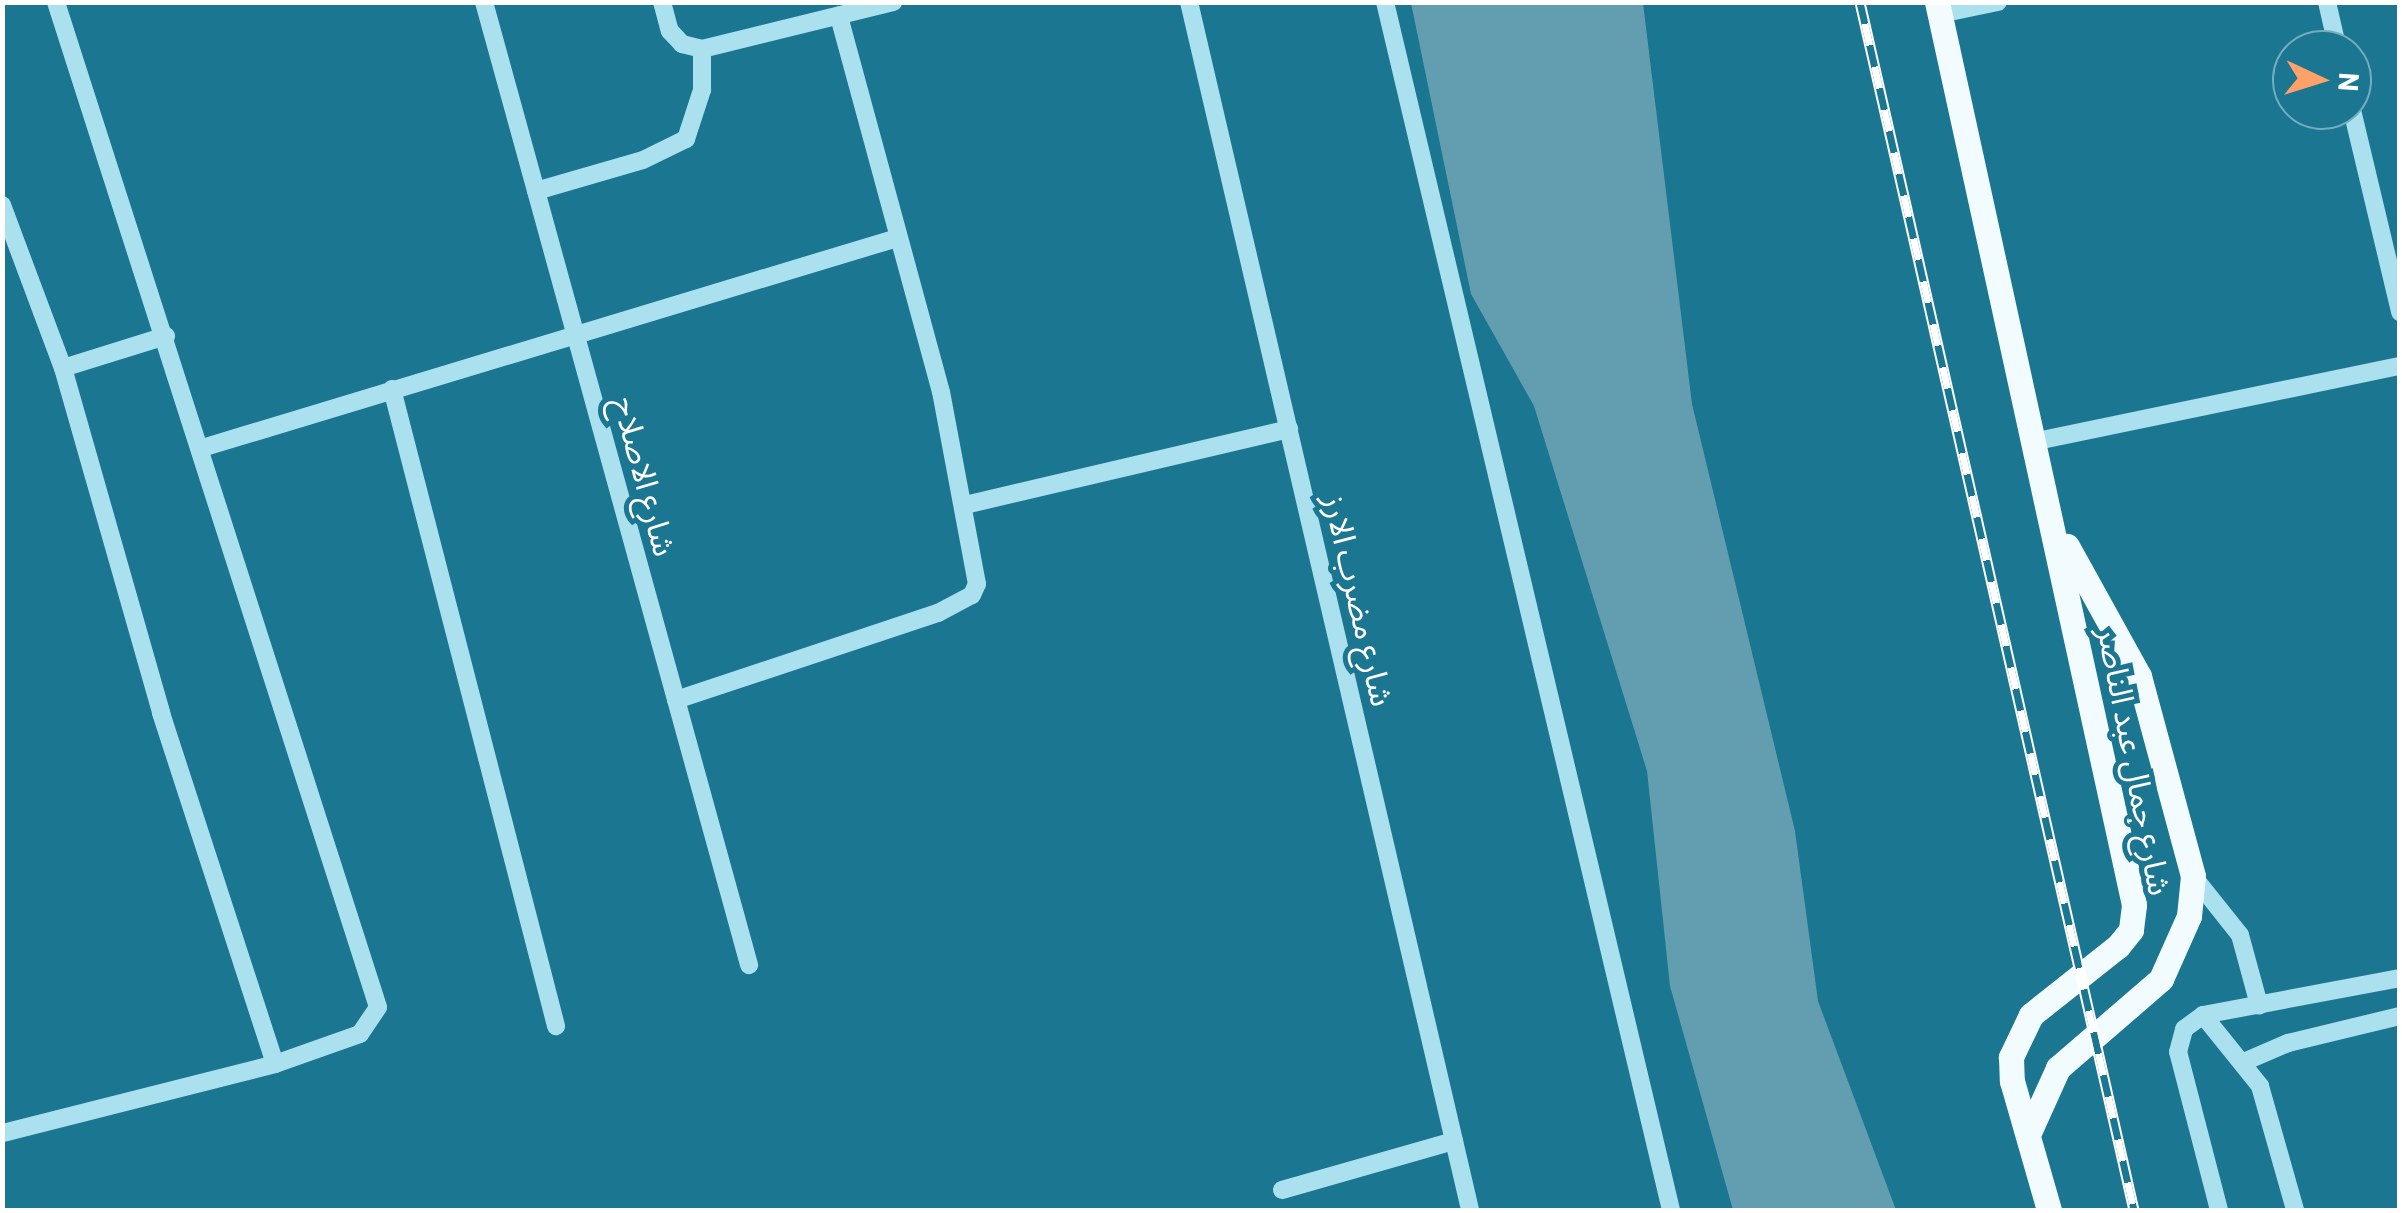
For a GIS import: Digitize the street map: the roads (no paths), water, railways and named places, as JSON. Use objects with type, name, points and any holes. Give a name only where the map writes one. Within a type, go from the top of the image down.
[{"type":"main road","name":"شارع جمال عبد الناصر","points":[[1939,8],[2057,531],[2134,905],[2131,930],[2118,946],[2031,1015],[2018,1034],[2012,1081],[2030,1130],[2049,1210]]},
{"type":"main road","name":"شارع جمال عبد الناصر","points":[[2030,1130],[2058,1068],[2160,979],[2189,916],[2193,876],[2139,676],[2057,531]]},
{"type":"street","points":[[4,1133],[275,1064],[360,1034],[376,1019],[377,998],[56,2]]},
{"type":"street","name":"شارع الاصلاح","points":[[484,2],[749,965]]},
{"type":"street","points":[[662,2],[670,30],[682,44],[702,49],[893,2]]},
{"type":"street","name":"شارع مضرب الارز","points":[[1189,2],[1470,1210]]},
{"type":"street","points":[[1385,2],[1671,1210]]},
{"type":"street","points":[[1939,8],[1998,2]]},
{"type":"street","points":[[2327,2],[2333,30]]},
{"type":"street","points":[[676,700],[962,602],[972,595],[977,569],[966,505],[839,16]]},
{"type":"street","points":[[536,191],[642,160],[686,139],[702,90],[702,49]]},
{"type":"street","points":[[2357,130],[2400,312]]},
{"type":"street","points":[[2,205],[62,368],[162,714],[275,1064]]},
{"type":"street","points":[[202,448],[897,238]]},
{"type":"street","points":[[62,368],[166,336]]},
{"type":"street","points":[[2037,441],[2400,366]]},
{"type":"street","points":[[392,388],[556,1026]]},
{"type":"street","points":[[966,505],[1289,428]]},
{"type":"street","points":[[2193,876],[2240,935],[2259,1004]]},
{"type":"street","points":[[2219,1210],[2178,1052],[2184,1028],[2202,1015],[2400,978]]},
{"type":"street","points":[[2202,1015],[2246,1061],[2269,1112],[2294,1210]]},
{"type":"street","points":[[2246,1061],[2288,1043],[2400,1016]]},
{"type":"street","points":[[1282,1190],[1454,1141]]},
{"type":"water","points":[[1411,3],[1643,3],[1692,404],[1795,831],[1818,1001],[1896,1210],[1733,1210],[1670,986],[1647,771],[1534,406],[1471,294]]},
{"type":"railway","points":[[1860,2],[2134,1210]]}]
